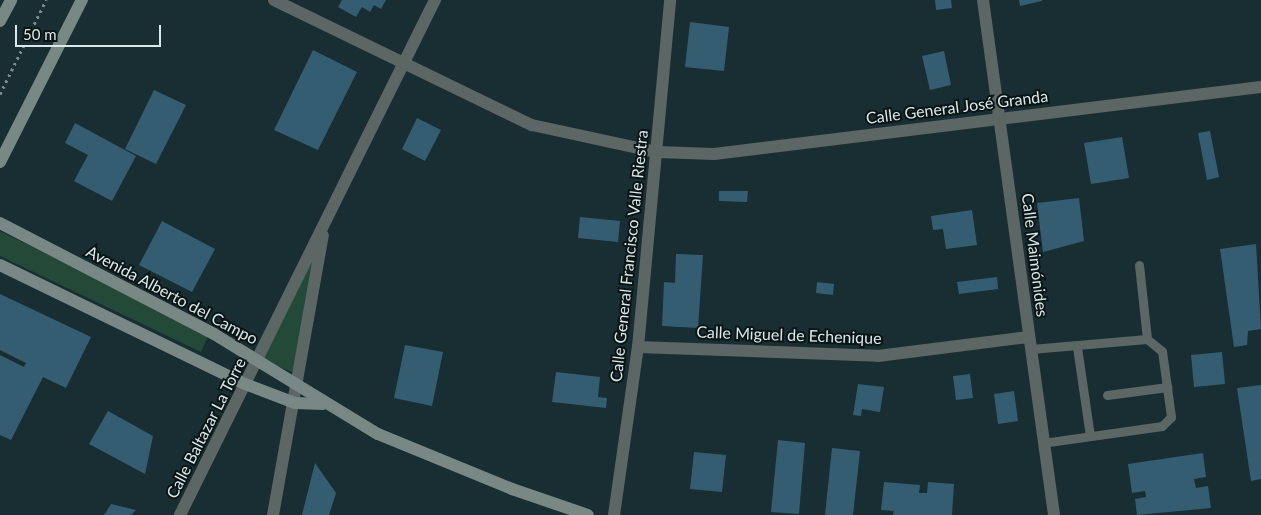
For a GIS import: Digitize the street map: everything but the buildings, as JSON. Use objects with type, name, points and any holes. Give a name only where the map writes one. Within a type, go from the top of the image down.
[{"type":"main road","points":[[0,22],[11,0]]},
{"type":"main road","points":[[0,162],[82,0]]},
{"type":"main road","name":"Avenida Alberto del Campo","points":[[0,223],[258,359],[297,393],[323,404]]},
{"type":"main road","name":"Avenida Alberto del Campo","points":[[0,265],[245,384],[297,393],[323,404],[378,434],[512,489],[588,515]]},
{"type":"street","name":"Calle General José Granda","points":[[274,0],[532,125],[657,152],[714,154],[1001,117],[1261,87]]},
{"type":"street","name":"Calle Baltazar La Torre","points":[[180,515],[434,0]]},
{"type":"street","name":"Calle General Francisco Valle Riestra","points":[[614,515],[638,347],[670,0]]},
{"type":"street","name":"Calle Maimónides","points":[[983,0],[1001,117],[1054,515]]},
{"type":"street","name":"Calle Baltazar La Torre","points":[[273,515],[297,393],[326,221]]},
{"type":"street","name":"Calle Miguel de Echenique","points":[[638,347],[878,356],[1030,343]]},
{"type":"lane","points":[[1044,443],[1168,423],[1167,387],[1162,351],[1147,339],[1139,265]]},
{"type":"lane","points":[[1030,343],[1078,347],[1147,339]]},
{"type":"lane","points":[[1078,347],[1090,436]]},
{"type":"lane","points":[[1107,395],[1167,387]]},
{"type":"path","points":[[0,94],[46,0]]},
{"type":"green space","points":[[0,231],[209,334],[201,352],[0,256]]},
{"type":"green space","points":[[319,240],[295,373],[262,360]]}]
